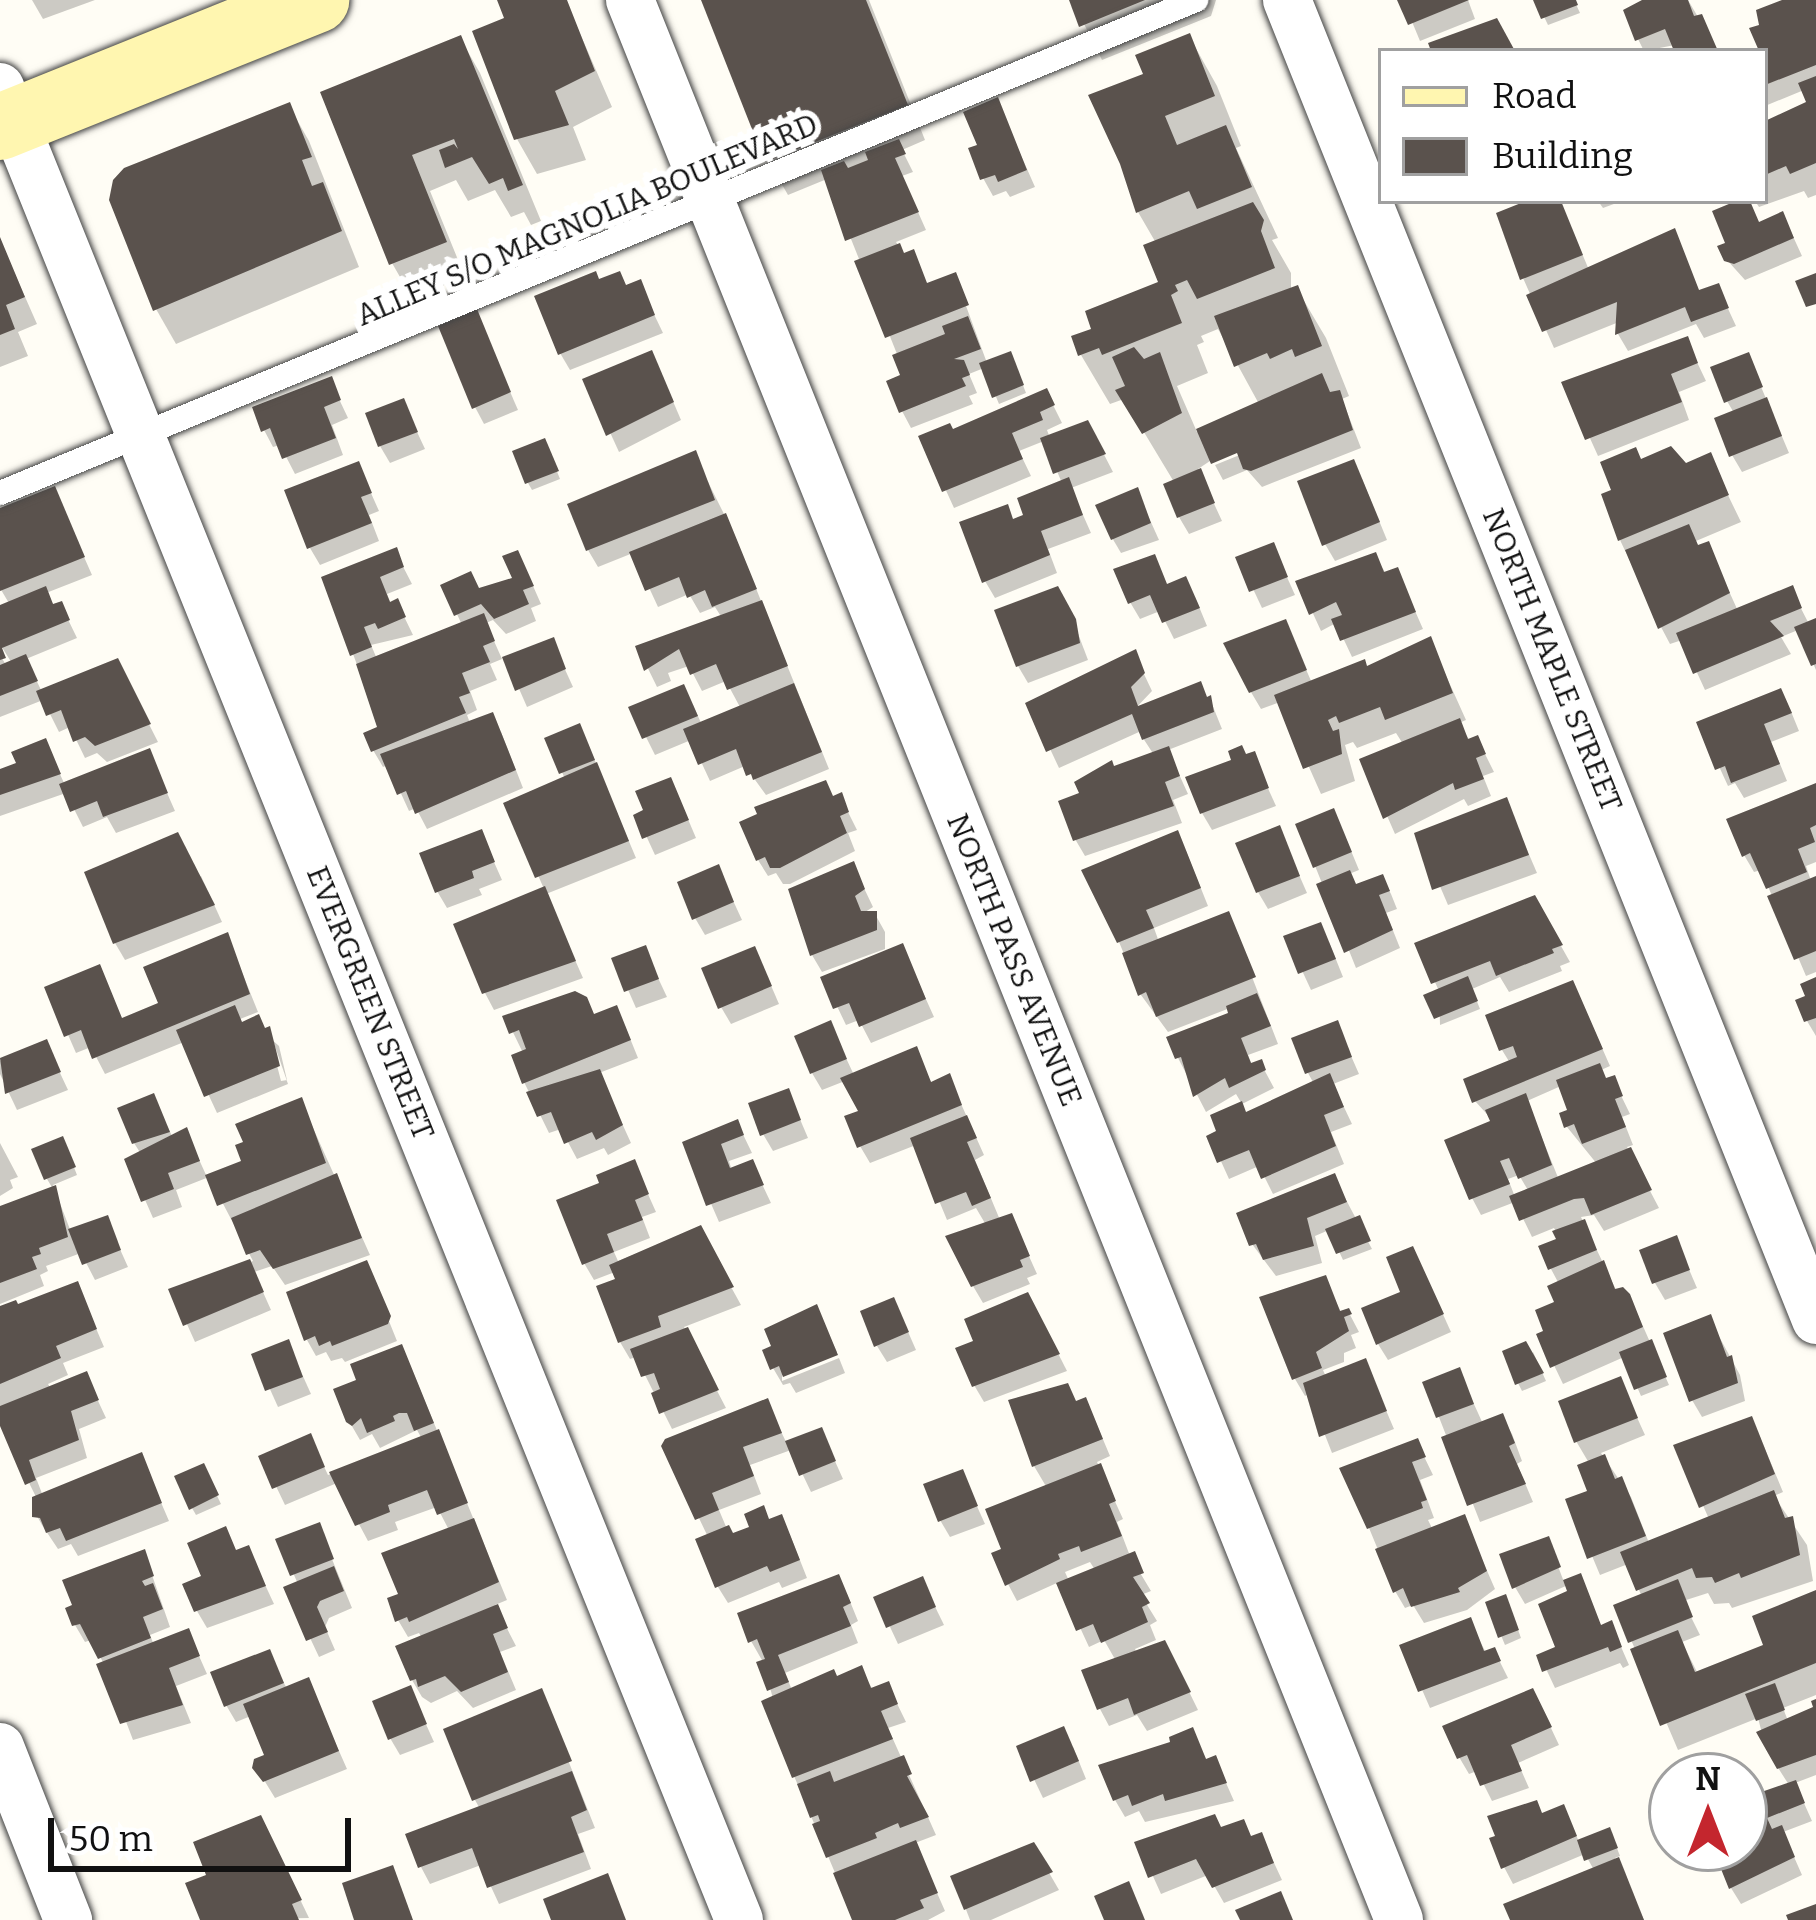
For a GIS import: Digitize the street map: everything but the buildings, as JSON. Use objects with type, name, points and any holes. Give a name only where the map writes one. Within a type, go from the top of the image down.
[{"type":"main road","points":[[4,112],[316,0]]},
{"type":"street","name":"NORTH PASS AVENUE","points":[[630,0],[1399,1920]]},
{"type":"street","name":"NORTH MAPLE STREET","points":[[1287,0],[1816,1320]]},
{"type":"street","name":"EVERGREEN STREET","points":[[4,112],[143,437],[739,1920]]},
{"type":"street","points":[[0,1747],[68,1920]]},
{"type":"lane","name":"ALLEY S/O MAGNOLIA BOULEVARD","points":[[0,494],[1196,0]]}]
